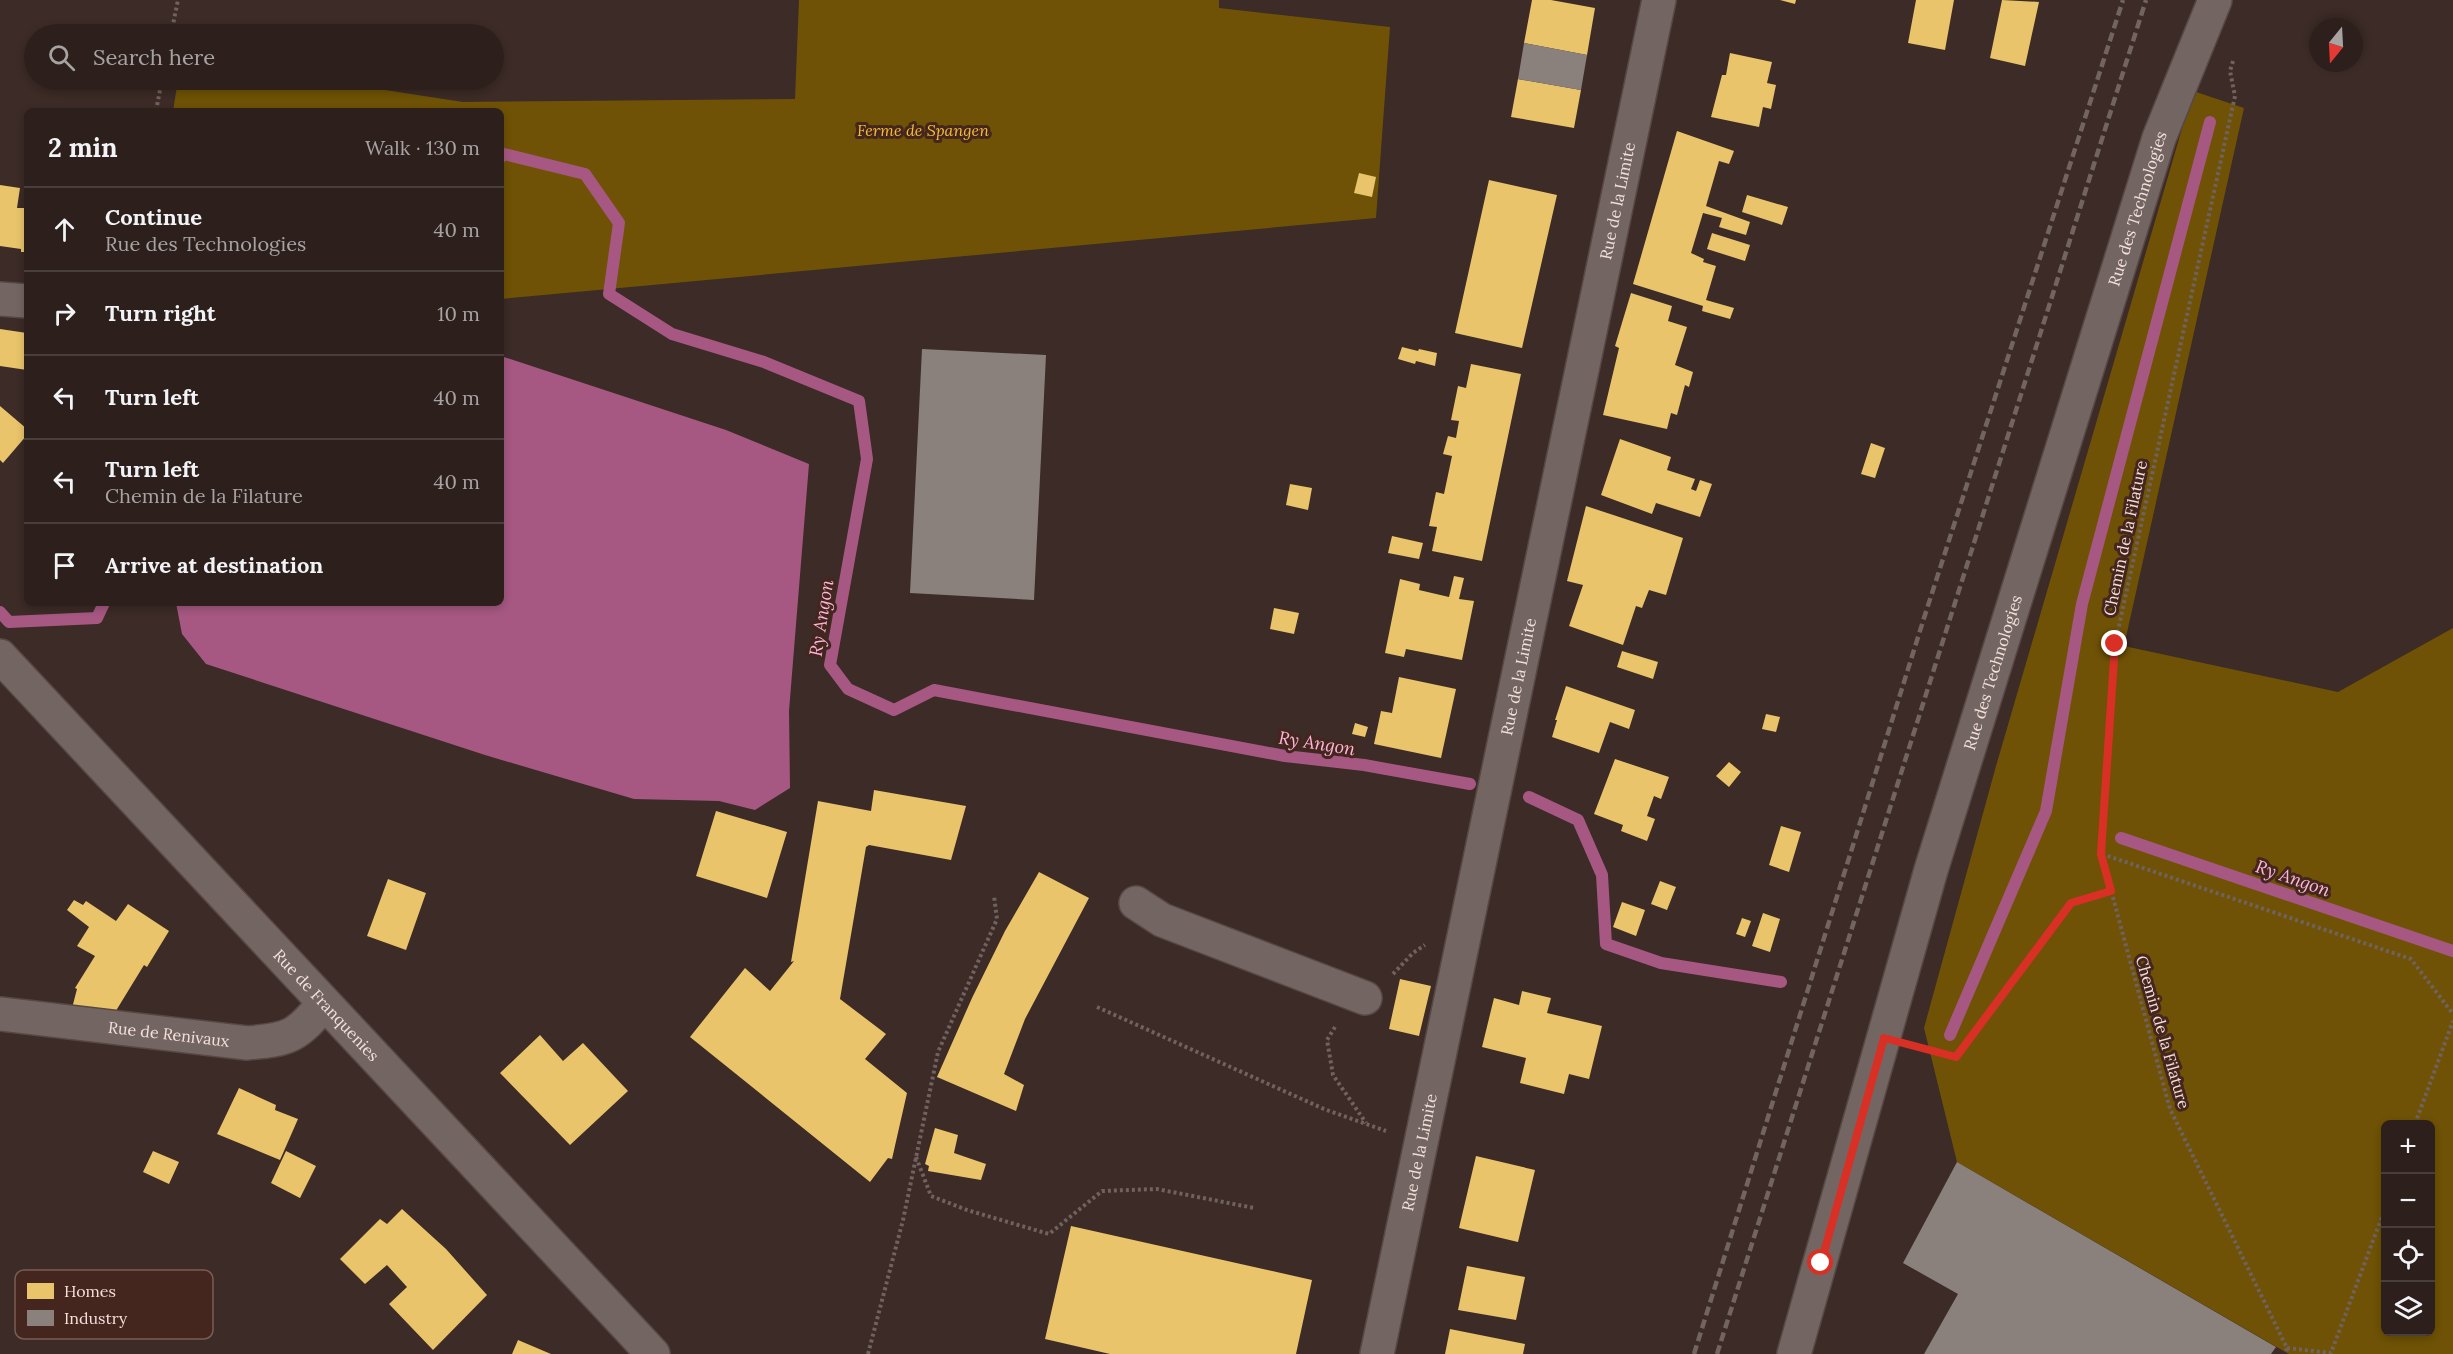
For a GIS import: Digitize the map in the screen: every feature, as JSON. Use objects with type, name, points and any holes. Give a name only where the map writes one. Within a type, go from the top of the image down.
[{"type":"street","name":"Rue de la Limite","points":[[1377,1354],[1659,0]]},
{"type":"street","name":"Rue des Technologies","points":[[1794,1354],[1931,870],[2158,138],[2215,0]]},
{"type":"street","points":[[0,299],[24,302]]},
{"type":"street","name":"Rue de Franquenies","points":[[0,656],[653,1354]]},
{"type":"street","points":[[1136,903],[1162,920],[1365,998]]},
{"type":"street","name":"Rue de Renivaux","points":[[0,1014],[247,1043],[271,1041],[298,1032],[324,1003]]},
{"type":"path","points":[[173,24],[178,0]]},
{"type":"path","name":"Chemin de la Filature","points":[[2234,60],[2230,71],[2235,96],[2115,644],[2101,854],[2170,1109],[2287,1348]]},
{"type":"path","points":[[157,108],[160,90]]},
{"type":"path","points":[[2101,854],[2411,959],[2453,1014]]},
{"type":"path","points":[[1884,1038],[1956,1057],[2071,903],[2111,891]]},
{"type":"path","points":[[868,1354],[903,1220],[938,1052],[997,919],[994,896]]},
{"type":"path","points":[[1097,1006],[1324,1109],[1420,1143]]},
{"type":"path","points":[[2417,1120],[2453,1021]]},
{"type":"path","points":[[916,1156],[931,1196],[967,1210],[1049,1234],[1102,1191],[1157,1189],[1254,1208]]},
{"type":"path","points":[[2286,1354],[2287,1348],[2331,1353],[2381,1217]]},
{"type":"green space","name":"Ferme de Spangen","points":[[799,0],[1219,0],[1219,8],[1390,27],[1376,218],[504,299],[504,108],[173,108],[176,90],[385,90],[463,102],[795,99]]},
{"type":"green space","points":[[2193,91],[2244,108],[2124,646],[2338,692],[2453,628],[2453,1354],[2289,1354],[1957,1162],[1924,1028],[1996,766]]},
{"type":"shaded area","points":[[504,357],[726,430],[809,464],[789,711],[790,788],[755,810],[719,801],[634,799],[485,755],[206,664],[182,634],[177,606],[504,606]]},
{"type":"building: Homes","points":[[1532,0],[1551,0],[1595,8],[1587,55],[1524,43]]},
{"type":"building: Homes","points":[[1780,0],[1796,0],[1795,4]]},
{"type":"building: Homes","points":[[1916,0],[1954,0],[1945,50],[1908,43]]},
{"type":"building: Homes","points":[[2002,0],[2039,2],[2025,66],[1990,58]]},
{"type":"building: Homes","points":[[1730,53],[1772,62],[1767,83],[1776,85],[1771,109],[1763,107],[1759,127],[1711,117],[1722,75],[1726,75]]},
{"type":"building: Homes","points":[[1518,79],[1581,90],[1574,128],[1511,117]]},
{"type":"building: Homes","points":[[1677,131],[1734,151],[1729,164],[1719,161],[1706,206],[1750,222],[1746,235],[1719,227],[1722,218],[1703,213],[1691,253],[1704,259],[1703,262],[1716,266],[1706,300],[1734,308],[1730,319],[1702,311],[1703,306],[1633,284]]},
{"type":"building: Homes","points":[[1359,173],[1376,177],[1372,197],[1354,193]]},
{"type":"building: Homes","points":[[1489,180],[1557,195],[1522,348],[1455,333]]},
{"type":"building: Homes","points":[[0,185],[20,188],[17,208],[24,208],[24,252],[21,252],[21,249],[0,246]]},
{"type":"building: Homes","points":[[1747,195],[1788,207],[1782,225],[1742,212]]},
{"type":"building: Homes","points":[[1712,233],[1750,245],[1745,261],[1707,249]]},
{"type":"building: Homes","points":[[1631,293],[1672,306],[1668,321],[1687,327],[1675,365],[1693,372],[1689,387],[1685,385],[1677,415],[1671,413],[1667,429],[1603,415],[1619,348],[1615,346]]},
{"type":"building: Homes","points":[[0,329],[24,333],[24,370],[0,366]]},
{"type":"building: Homes","points":[[1402,347],[1437,353],[1435,366],[1398,359]]},
{"type":"building: Homes","points":[[1471,364],[1521,374],[1482,561],[1432,551],[1437,527],[1429,526],[1436,492],[1444,494],[1452,456],[1443,454],[1448,436],[1456,438],[1459,421],[1451,420],[1458,386],[1466,388]]},
{"type":"building: Homes","points":[[0,406],[24,426],[24,438],[3,463],[0,460]]},
{"type":"building: Homes","points":[[1620,439],[1671,457],[1667,470],[1695,479],[1691,489],[1696,491],[1700,480],[1712,484],[1700,517],[1656,503],[1652,514],[1601,495]]},
{"type":"building: Homes","points":[[1871,443],[1885,448],[1875,478],[1861,474]]},
{"type":"building: Homes","points":[[1290,484],[1312,488],[1308,510],[1286,505]]},
{"type":"building: Homes","points":[[1586,506],[1683,538],[1666,595],[1649,590],[1642,608],[1636,606],[1623,645],[1569,626],[1583,585],[1567,581]]},
{"type":"building: Homes","points":[[1392,536],[1423,543],[1419,559],[1388,553]]},
{"type":"building: Homes","points":[[1454,576],[1464,578],[1459,599],[1474,601],[1462,660],[1406,649],[1404,657],[1385,653],[1400,579],[1420,584],[1419,590],[1449,597]]},
{"type":"building: Homes","points":[[1274,608],[1299,613],[1294,634],[1270,629]]},
{"type":"building: Homes","points":[[1622,651],[1658,662],[1653,679],[1617,667]]},
{"type":"building: Homes","points":[[1399,677],[1456,689],[1441,758],[1374,744],[1381,711],[1392,713]]},
{"type":"building: Homes","points":[[1566,686],[1635,710],[1629,729],[1610,722],[1599,753],[1552,737]]},
{"type":"building: Homes","points":[[1766,714],[1780,717],[1776,732],[1762,729]]},
{"type":"building: Homes","points":[[1355,723],[1368,727],[1365,737],[1352,734]]},
{"type":"building: Homes","points":[[1615,759],[1669,777],[1661,799],[1654,796],[1647,816],[1655,819],[1647,841],[1621,831],[1623,825],[1594,814]]},
{"type":"building: Homes","points":[[1729,762],[1741,772],[1729,787],[1716,776]]},
{"type":"building: Homes","points":[[874,790],[966,806],[951,860],[869,845],[866,847],[840,999],[886,1034],[865,1059],[907,1093],[892,1159],[888,1158],[870,1182],[690,1037],[745,968],[770,991],[794,961],[791,962],[818,801],[871,811]]},
{"type":"building: Homes","points":[[716,811],[787,832],[767,898],[696,876]]},
{"type":"building: Homes","points":[[1781,826],[1801,832],[1789,872],[1769,865]]},
{"type":"building: Homes","points":[[1039,872],[1089,898],[1025,1019],[1004,1074],[1024,1085],[1016,1111],[937,1077],[1005,931]]},
{"type":"building: Homes","points":[[388,879],[426,893],[406,950],[367,936]]},
{"type":"building: Homes","points":[[1660,881],[1676,887],[1667,910],[1651,904]]},
{"type":"building: Homes","points":[[74,900],[83,905],[86,901],[116,921],[128,904],[169,931],[147,967],[144,965],[114,1014],[71,1012],[77,989],[75,988],[95,956],[77,946],[89,927],[67,910]]},
{"type":"building: Homes","points":[[1622,902],[1645,910],[1636,936],[1613,927]]},
{"type":"building: Homes","points":[[1763,913],[1780,919],[1770,952],[1752,946]]},
{"type":"building: Homes","points":[[1742,918],[1751,921],[1745,937],[1736,934]]},
{"type":"building: Homes","points":[[1400,979],[1431,986],[1419,1036],[1389,1029]]},
{"type":"building: Homes","points":[[1522,991],[1551,998],[1547,1013],[1602,1026],[1589,1079],[1569,1074],[1564,1094],[1520,1083],[1526,1058],[1482,1047],[1494,998],[1519,1005]]},
{"type":"building: Homes","points":[[540,1035],[563,1061],[583,1043],[628,1091],[570,1145],[500,1073]]},
{"type":"building: Homes","points":[[239,1088],[276,1105],[275,1110],[298,1119],[280,1160],[217,1134]]},
{"type":"building: Homes","points":[[935,1128],[958,1135],[954,1153],[986,1164],[981,1180],[928,1171],[929,1166],[925,1164]]},
{"type":"building: Homes","points":[[153,1151],[179,1162],[169,1184],[143,1172]]},
{"type":"building: Homes","points":[[286,1151],[316,1166],[300,1198],[271,1183]]},
{"type":"building: Homes","points":[[1476,1156],[1535,1170],[1518,1242],[1459,1228]]},
{"type":"building: Homes","points":[[402,1209],[446,1249],[487,1295],[433,1350],[389,1304],[407,1287],[387,1265],[365,1284],[340,1259],[380,1219],[387,1224]]},
{"type":"building: Homes","points":[[1071,1226],[1312,1280],[1296,1354],[1110,1354],[1045,1339]]},
{"type":"building: Homes","points":[[1467,1266],[1525,1277],[1516,1320],[1458,1310]]},
{"type":"building: Homes","points":[[1450,1329],[1525,1344],[1523,1354],[1445,1354]]},
{"type":"building: Homes","points":[[518,1340],[551,1354],[512,1354]]},
{"type":"building: Industry","points":[[1524,43],[1587,55],[1581,90],[1518,79]]},
{"type":"building: Industry","points":[[922,349],[1046,355],[1034,600],[910,593]]},
{"type":"building: Industry","points":[[1957,1162],[2276,1347],[2271,1354],[1924,1354],[1958,1294],[1903,1263]]},
{"type":"waterway","points":[[1950,1035],[2046,811],[2082,604],[2210,122]]},
{"type":"waterway","name":"Ry Angon","points":[[504,154],[585,174],[619,223],[609,294],[672,334],[764,362],[859,401],[867,459],[830,665],[848,689],[894,710],[934,690],[1285,756],[1364,765],[1470,784]]},
{"type":"waterway","name":"Ry Angon","points":[[0,612],[9,622],[97,618],[103,606]]},
{"type":"waterway","name":"Ry Angon","points":[[1529,797],[1578,820],[1602,875],[1606,944],[1661,963],[1781,982]]},
{"type":"waterway","name":"Ry Angon","points":[[2121,838],[2453,951]]},
{"type":"railway","points":[[1694,1354],[1924,618],[2123,0]]},
{"type":"railway","points":[[1717,1354],[2146,0]]},
{"type":"route","points":[[1821,1263],[1884,1038],[1956,1057],[2071,903],[2111,891],[2101,854],[2115,644]]}]
